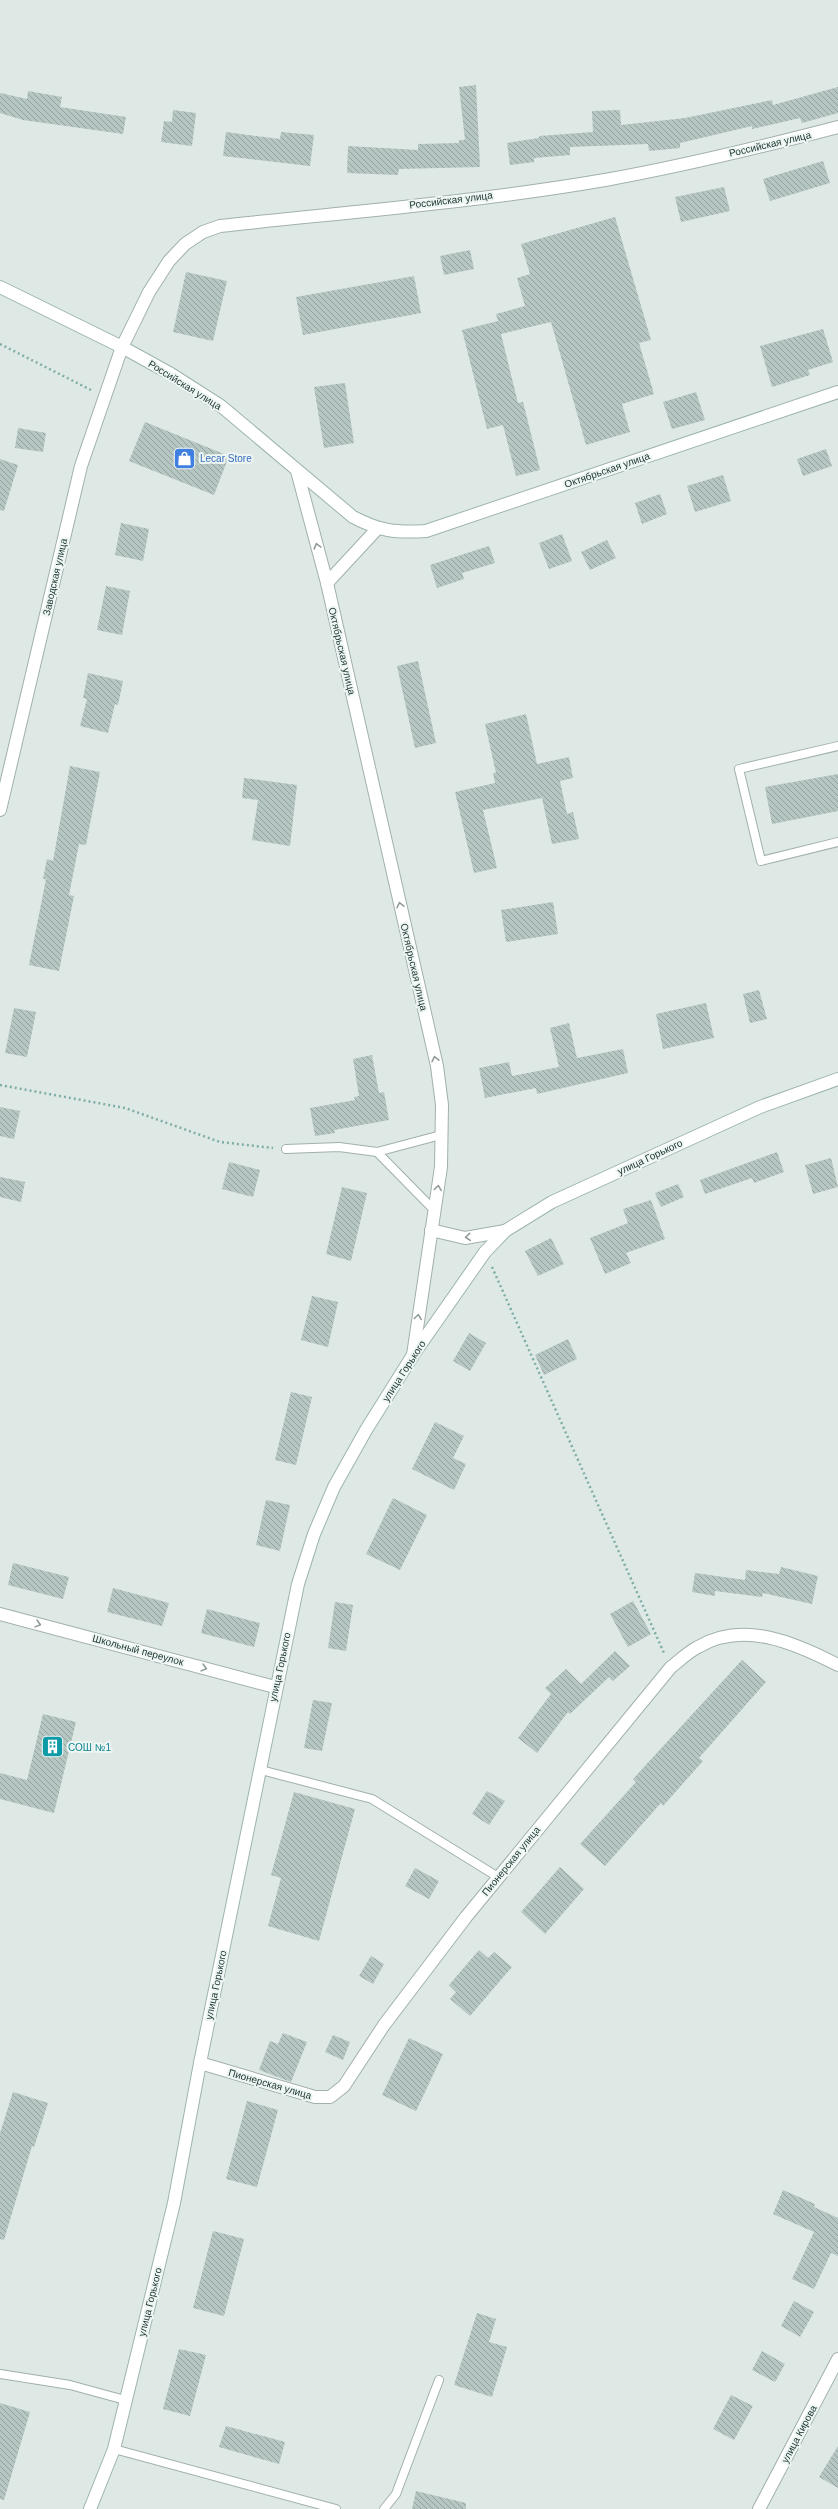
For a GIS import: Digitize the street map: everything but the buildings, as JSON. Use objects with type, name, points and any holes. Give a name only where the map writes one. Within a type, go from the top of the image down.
[{"type":"street","name":"Российская улица","points":[[122,347],[149,292],[169,261],[185,244],[203,232],[220,226],[440,202],[605,180],[766,146],[838,127]]},
{"type":"street","name":"Российская улица","points":[[0,287],[122,347],[171,374],[221,406],[353,517],[377,529]]},
{"type":"street","name":"Заводская улица","points":[[0,810],[81,466],[122,347]]},
{"type":"street","name":"Октябрьская улица","points":[[377,529],[400,533],[426,531],[838,392]]},
{"type":"street","name":"Октябрьская улица","points":[[297,471],[327,583],[437,1066],[442,1106],[441,1167],[413,1355]]},
{"type":"street","points":[[327,583],[377,529]]},
{"type":"street","name":"улица Горького","points":[[90,2509],[114,2449],[174,2203],[200,2063],[261,1770],[275,1687],[298,1584],[314,1534],[334,1487],[413,1355],[486,1252],[505,1231],[559,1199],[760,1107],[838,1079]]},
{"type":"street","points":[[431,1230],[465,1238],[505,1231]]},
{"type":"street","name":"Школьный переулок","points":[[0,1614],[275,1687]]},
{"type":"street","name":"Пионерская улица","points":[[200,2063],[315,2097],[330,2097],[344,2086],[384,2025],[498,1877],[671,1667],[698,1647],[722,1637],[753,1634],[783,1640],[838,1665]]},
{"type":"street","name":"улица Кирова","points":[[759,2509],[838,2359]]},
{"type":"lane","points":[[838,746],[739,769],[761,861],[838,842]]},
{"type":"lane","points":[[286,1149],[339,1147],[377,1152],[442,1135]]},
{"type":"lane","points":[[377,1152],[434,1210]]},
{"type":"lane","points":[[261,1770],[372,1799],[498,1877]]},
{"type":"lane","points":[[0,2374],[70,2385],[125,2400]]},
{"type":"lane","points":[[384,2509],[396,2494],[439,2380]]},
{"type":"lane","points":[[114,2449],[336,2509]]},
{"type":"path","points":[[0,344],[105,398]]},
{"type":"path","points":[[0,1085],[124,1108],[220,1142],[286,1149]]},
{"type":"path","points":[[486,1252],[671,1667]]},
{"type":"place","name":"Lecar Store","points":[[185,458]]},
{"type":"place","name":"СОШ №1","points":[[52,1747]]}]
